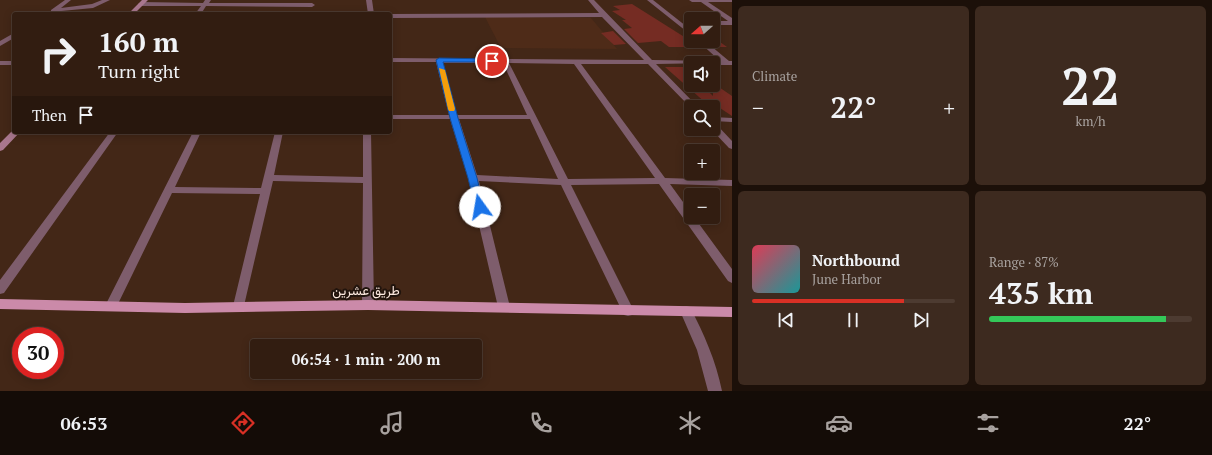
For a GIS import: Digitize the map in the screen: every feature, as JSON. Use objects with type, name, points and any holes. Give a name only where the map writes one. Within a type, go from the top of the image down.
[{"type":"main road","name":"طريق عشرين","points":[[0,304],[185,308],[368,305],[732,312]]},
{"type":"street","points":[[52,12],[68,0]]},
{"type":"street","points":[[57,12],[93,6],[107,0]]},
{"type":"street","points":[[369,0],[370,12]]},
{"type":"street","points":[[591,0],[687,100]]},
{"type":"street","points":[[650,0],[684,27]]},
{"type":"street","points":[[692,0],[732,0]]},
{"type":"street","points":[[702,0],[732,22]]},
{"type":"street","points":[[133,12],[143,2],[206,2],[258,5],[313,2],[310,12]]},
{"type":"street","points":[[199,12],[206,2]]},
{"type":"street","points":[[392,16],[604,15]]},
{"type":"street","points":[[720,23],[732,22]]},
{"type":"street","points":[[679,23],[684,23]]},
{"type":"street","points":[[0,44],[12,36]]},
{"type":"street","points":[[710,48],[730,64]]},
{"type":"street","points":[[392,60],[730,64]]},
{"type":"street","points":[[439,60],[454,118],[473,178],[504,307]]},
{"type":"street","points":[[505,61],[628,311]]},
{"type":"street","points":[[576,61],[732,278]]},
{"type":"street","points":[[0,63],[12,63]]},
{"type":"street","points":[[392,118],[532,117]]},
{"type":"street","points":[[720,119],[732,120]]},
{"type":"street","points":[[720,133],[732,146]]},
{"type":"street","points":[[0,148],[14,134]]},
{"type":"street","points":[[0,289],[113,134]]},
{"type":"street","points":[[111,306],[170,190],[196,134]]},
{"type":"street","points":[[239,306],[279,134]]},
{"type":"street","points":[[366,134],[368,180],[368,305]]},
{"type":"street","points":[[269,178],[368,180]]},
{"type":"street","points":[[473,178],[564,182],[662,181],[732,183]]},
{"type":"street","points":[[170,190],[266,191]]},
{"type":"street","points":[[686,311],[702,341],[713,379],[714,391]]},
{"type":"shaded area","points":[[485,17],[591,18],[617,49],[501,48]]},
{"type":"building","points":[[632,4],[684,37],[684,47],[669,47],[661,41],[638,43],[624,29],[632,28],[622,20],[626,20],[612,11],[620,10],[613,6]]},
{"type":"building","points":[[613,31],[626,44],[614,45],[601,33]]},
{"type":"building","points":[[720,42],[727,47],[720,47]]},
{"type":"building","points":[[665,67],[684,67],[684,84]]},
{"type":"building","points":[[720,88],[732,96],[732,116],[720,108],[720,100],[702,100],[693,92],[709,92],[713,96],[713,92],[720,92]]},
{"type":"slow traffic","points":[[442,70],[452,109]]},
{"type":"route","points":[[480,207],[439,60],[492,61]]}]
